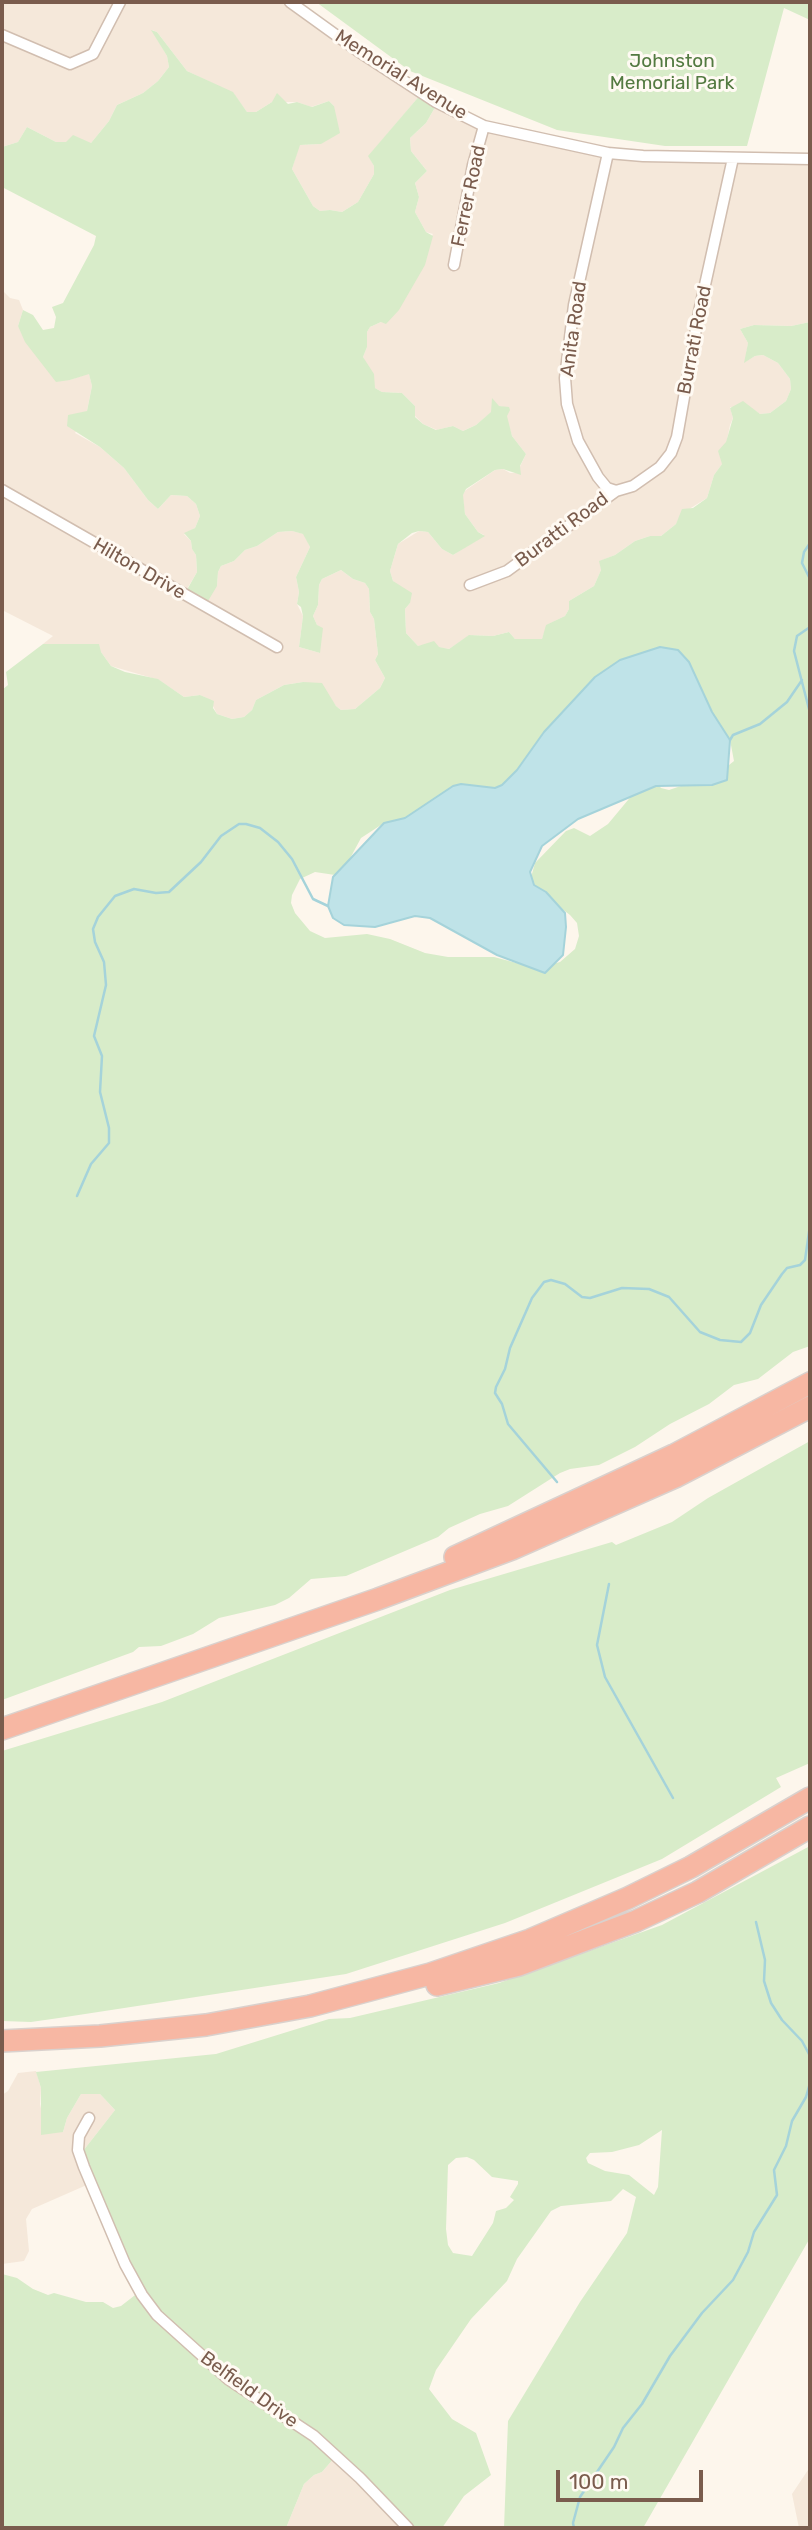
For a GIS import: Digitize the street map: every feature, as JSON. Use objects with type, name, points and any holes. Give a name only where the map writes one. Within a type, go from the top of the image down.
[{"type":"highway","points":[[275,1633],[506,1534],[674,1455],[770,1406],[810,1381]]},
{"type":"highway","points":[[2,1729],[412,1587],[556,1531],[686,1472],[810,1408]]},
{"type":"highway","points":[[2,2041],[81,2038],[206,2025],[275,2013],[362,1993],[463,1964],[596,1913],[691,1867],[810,1798]]},
{"type":"highway","points":[[362,1993],[446,1983],[519,1965],[571,1947],[682,1900],[810,1827]]},
{"type":"street","points":[[2,34],[70,64],[93,54],[120,2]]},
{"type":"street","name":"Memorial Avenue","points":[[290,2],[436,102],[484,126],[608,153],[810,159]]},
{"type":"street","name":"Ferrer Road","points":[[454,265],[473,165],[484,126]]},
{"type":"street","name":"Anita Road","points":[[608,153],[574,305],[565,378],[567,404],[578,442],[598,477],[607,488],[615,491]]},
{"type":"street","name":"Burrati Road","points":[[615,491],[625,490],[660,467],[674,448],[699,312],[733,158]]},
{"type":"street","name":"Hilton Drive","points":[[2,490],[277,648]]},
{"type":"street","name":"Buratti Road","points":[[470,585],[507,571],[615,491]]},
{"type":"street","name":"Belfield Drive","points":[[89,2118],[79,2136],[78,2150],[125,2264],[157,2315],[228,2379],[314,2436],[360,2478],[408,2528]]},
{"type":"shaded area","points":[[2,2],[289,2],[421,94],[369,156],[374,166],[374,174],[358,202],[342,212],[320,211],[313,206],[292,169],[299,145],[321,144],[334,106],[329,101],[311,107],[297,102],[272,102],[256,112],[247,112],[233,93],[187,71],[157,32],[152,30],[167,56],[169,67],[158,81],[143,93],[117,105],[109,121],[91,143],[56,142],[27,127],[18,142],[2,147]]},
{"type":"shaded area","points":[[437,104],[483,123],[578,149],[810,160],[810,322],[791,326],[754,325],[740,329],[748,343],[745,362],[763,355],[778,363],[790,379],[791,389],[786,401],[770,413],[760,414],[748,407],[730,407],[733,418],[722,464],[714,475],[707,498],[681,514],[676,524],[661,536],[635,541],[615,555],[600,561],[601,570],[594,586],[569,601],[565,616],[547,625],[542,639],[515,639],[509,632],[493,636],[470,635],[449,649],[418,646],[406,633],[405,609],[410,603],[393,581],[390,571],[398,544],[419,531],[428,532],[442,549],[453,555],[484,535],[478,532],[465,514],[462,495],[495,470],[517,473],[526,454],[512,436],[503,407],[499,406],[476,425],[463,431],[453,426],[437,430],[423,424],[415,416],[415,406],[402,393],[382,392],[375,388],[363,357],[367,347],[367,332],[370,327],[381,322],[433,234],[426,232],[415,212],[419,197],[415,183],[427,171],[411,151],[410,138],[426,123]]},
{"type":"shaded area","points":[[2,290],[10,298],[19,300],[23,310],[18,326],[70,380],[89,373],[92,386],[87,411],[75,433],[100,447],[124,468],[158,509],[171,495],[187,496],[196,504],[200,516],[195,528],[184,534],[191,541],[196,555],[197,572],[184,594],[217,586],[221,566],[234,561],[245,550],[257,546],[278,532],[304,534],[310,547],[296,577],[299,592],[297,604],[303,616],[299,647],[320,653],[317,625],[313,616],[318,605],[319,585],[322,579],[341,570],[353,579],[365,583],[369,589],[370,612],[374,619],[378,654],[375,660],[385,678],[380,688],[355,709],[341,710],[325,691],[303,682],[284,685],[256,700],[252,710],[244,717],[232,719],[217,714],[210,700],[200,695],[184,697],[159,680],[111,666],[101,652],[43,644],[53,636],[2,610]]},
{"type":"shaded area","points":[[36,2071],[41,2088],[43,2118],[63,2132],[67,2118],[81,2094],[100,2094],[115,2110],[83,2151],[89,2184],[32,2209],[26,2219],[29,2251],[24,2261],[2,2264],[2,2095],[8,2091],[18,2073]]},
{"type":"shaded area","points":[[335,2457],[407,2528],[286,2528],[304,2484],[322,2472]]},
{"type":"shaded area","points":[[810,2467],[810,2528],[799,2528],[792,2494]]},
{"type":"green space","name":"Johnston Memorial Park","points":[[316,2],[810,2],[810,20],[784,8],[747,146],[665,146],[557,130],[410,71]]},
{"type":"green space","points":[[151,30],[157,32],[187,71],[233,92],[247,112],[256,112],[272,102],[277,93],[288,104],[297,102],[312,107],[329,101],[334,106],[340,133],[321,144],[300,145],[292,169],[313,206],[320,211],[342,212],[358,202],[374,174],[374,166],[368,156],[421,94],[437,104],[426,123],[410,138],[411,151],[427,171],[415,183],[419,197],[415,212],[426,232],[433,236],[425,265],[399,310],[386,324],[381,322],[370,327],[363,357],[374,374],[375,388],[382,392],[402,393],[415,406],[415,417],[436,430],[453,426],[463,431],[476,425],[491,412],[492,398],[499,406],[509,407],[507,416],[512,436],[526,454],[520,466],[521,475],[503,469],[495,470],[466,489],[463,495],[465,514],[478,532],[485,536],[453,555],[442,549],[428,532],[412,533],[398,544],[390,571],[393,581],[412,593],[410,603],[405,609],[406,633],[418,646],[434,641],[439,647],[449,649],[469,635],[493,636],[509,632],[515,639],[542,639],[546,625],[565,616],[569,601],[594,586],[601,570],[599,561],[615,555],[635,541],[661,536],[676,524],[682,509],[693,508],[707,498],[714,475],[722,464],[718,451],[726,442],[733,418],[730,408],[743,401],[760,414],[770,413],[786,401],[791,389],[790,379],[778,363],[763,355],[755,356],[744,363],[748,343],[740,329],[754,325],[791,326],[810,322],[810,1346],[793,1352],[758,1379],[734,1385],[709,1404],[670,1424],[635,1447],[599,1465],[560,1473],[508,1506],[480,1514],[449,1528],[438,1537],[346,1576],[311,1579],[289,1598],[275,1605],[219,1618],[193,1634],[161,1646],[139,1647],[133,1652],[2,1700],[2,690],[8,685],[6,672],[43,644],[99,644],[111,666],[158,679],[184,697],[200,695],[214,701],[213,708],[217,714],[232,719],[244,717],[252,710],[256,700],[284,685],[303,682],[322,683],[341,710],[355,709],[380,688],[385,678],[375,660],[378,654],[374,619],[370,612],[369,589],[365,583],[353,579],[341,570],[322,579],[319,585],[318,605],[313,616],[317,625],[323,628],[320,653],[299,647],[303,616],[301,607],[297,604],[299,592],[296,577],[310,547],[303,534],[292,531],[278,532],[257,546],[245,550],[234,561],[221,566],[217,586],[205,606],[184,595],[197,572],[196,555],[191,541],[184,533],[195,528],[200,516],[196,504],[187,496],[171,495],[158,509],[124,468],[100,447],[67,426],[68,415],[87,411],[92,386],[89,374],[56,382],[25,342],[18,326],[23,310],[33,315],[43,330],[54,328],[56,317],[52,307],[63,303],[94,245],[96,236],[2,187],[2,147],[18,142],[27,127],[56,142],[66,142],[73,135],[91,143],[109,121],[117,105],[143,93],[158,81],[169,67],[167,56]],"holes":[[[685,658],[712,712],[730,740],[734,761],[719,773],[669,790],[661,788],[652,778],[633,794],[608,824],[590,836],[574,828],[566,831],[535,863],[530,881],[577,923],[579,936],[575,949],[560,962],[524,965],[494,957],[448,957],[425,953],[390,939],[367,934],[325,938],[310,931],[295,913],[291,903],[292,895],[300,879],[315,872],[335,875],[347,864],[361,838],[384,823],[405,818],[453,786],[461,784],[495,788],[502,785],[517,770],[544,732]]]},
{"type":"green space","points":[[810,1441],[810,1763],[776,1778],[781,1787],[662,1859],[505,1923],[346,1974],[31,2022],[2,2021],[2,1751],[162,1702],[450,1590],[612,1542],[616,1545],[672,1522],[708,1498]]},
{"type":"green space","points":[[810,1846],[810,2238],[643,2528],[504,2528],[508,2421],[580,2302],[627,2233],[636,2197],[623,2189],[611,2201],[561,2206],[551,2211],[517,2259],[507,2281],[471,2319],[436,2370],[429,2389],[452,2419],[476,2433],[491,2475],[464,2496],[442,2528],[407,2528],[335,2457],[322,2472],[304,2484],[286,2528],[2,2528],[2,2274],[17,2278],[48,2295],[54,2293],[86,2302],[103,2302],[113,2308],[121,2306],[139,2292],[83,2151],[115,2110],[100,2094],[81,2094],[67,2118],[63,2132],[41,2135],[41,2088],[36,2072],[216,2054],[329,2019],[350,2018],[499,1983],[662,1925]],"holes":[[[662,2130],[658,2187],[654,2195],[629,2175],[605,2171],[588,2163],[586,2158],[590,2153],[612,2152],[639,2145]],[[467,2157],[492,2177],[518,2181],[510,2197],[514,2200],[506,2208],[496,2211],[493,2223],[472,2256],[453,2253],[448,2245],[446,2229],[448,2165],[456,2158]]]},
{"type":"water","points":[[660,647],[678,650],[689,662],[712,712],[730,740],[727,780],[712,785],[656,786],[578,819],[542,846],[530,872],[534,885],[546,892],[565,913],[566,927],[563,955],[545,973],[497,955],[430,918],[415,916],[375,927],[344,925],[333,918],[328,906],[333,877],[384,823],[405,818],[453,786],[461,784],[495,788],[502,785],[517,770],[544,732],[595,677],[620,660]]},
{"type":"waterway","points":[[810,543],[804,552],[802,563],[810,579]]},
{"type":"waterway","points":[[810,627],[797,636],[794,651],[810,713]]},
{"type":"waterway","points":[[730,740],[733,735],[760,724],[787,702],[802,680]]},
{"type":"waterway","points":[[77,1196],[91,1164],[109,1143],[109,1128],[100,1092],[102,1056],[94,1036],[106,985],[104,962],[95,942],[93,929],[98,917],[115,896],[134,889],[156,893],[169,892],[201,862],[221,836],[239,824],[246,824],[260,828],[278,842],[292,859],[313,899],[328,906]]},
{"type":"waterway","points":[[557,1482],[508,1424],[502,1404],[495,1393],[510,1348],[532,1298],[544,1282],[551,1280],[565,1284],[582,1297],[590,1298],[622,1288],[649,1289],[669,1297],[700,1332],[720,1340],[741,1342],[750,1333],[761,1305],[782,1274],[787,1268],[800,1265],[805,1260],[810,1225]]},
{"type":"waterway","points":[[609,1584],[597,1645],[605,1677],[673,1798]]},
{"type":"waterway","points":[[756,1922],[765,1960],[764,1981],[771,2003],[782,2020],[802,2041],[810,2056]]},
{"type":"waterway","points":[[574,2528],[580,2497],[614,2447],[623,2428],[642,2404],[670,2356],[702,2313],[733,2280],[748,2252],[754,2232],[777,2195],[774,2170],[786,2146],[792,2121],[806,2097],[810,2083]]}]
